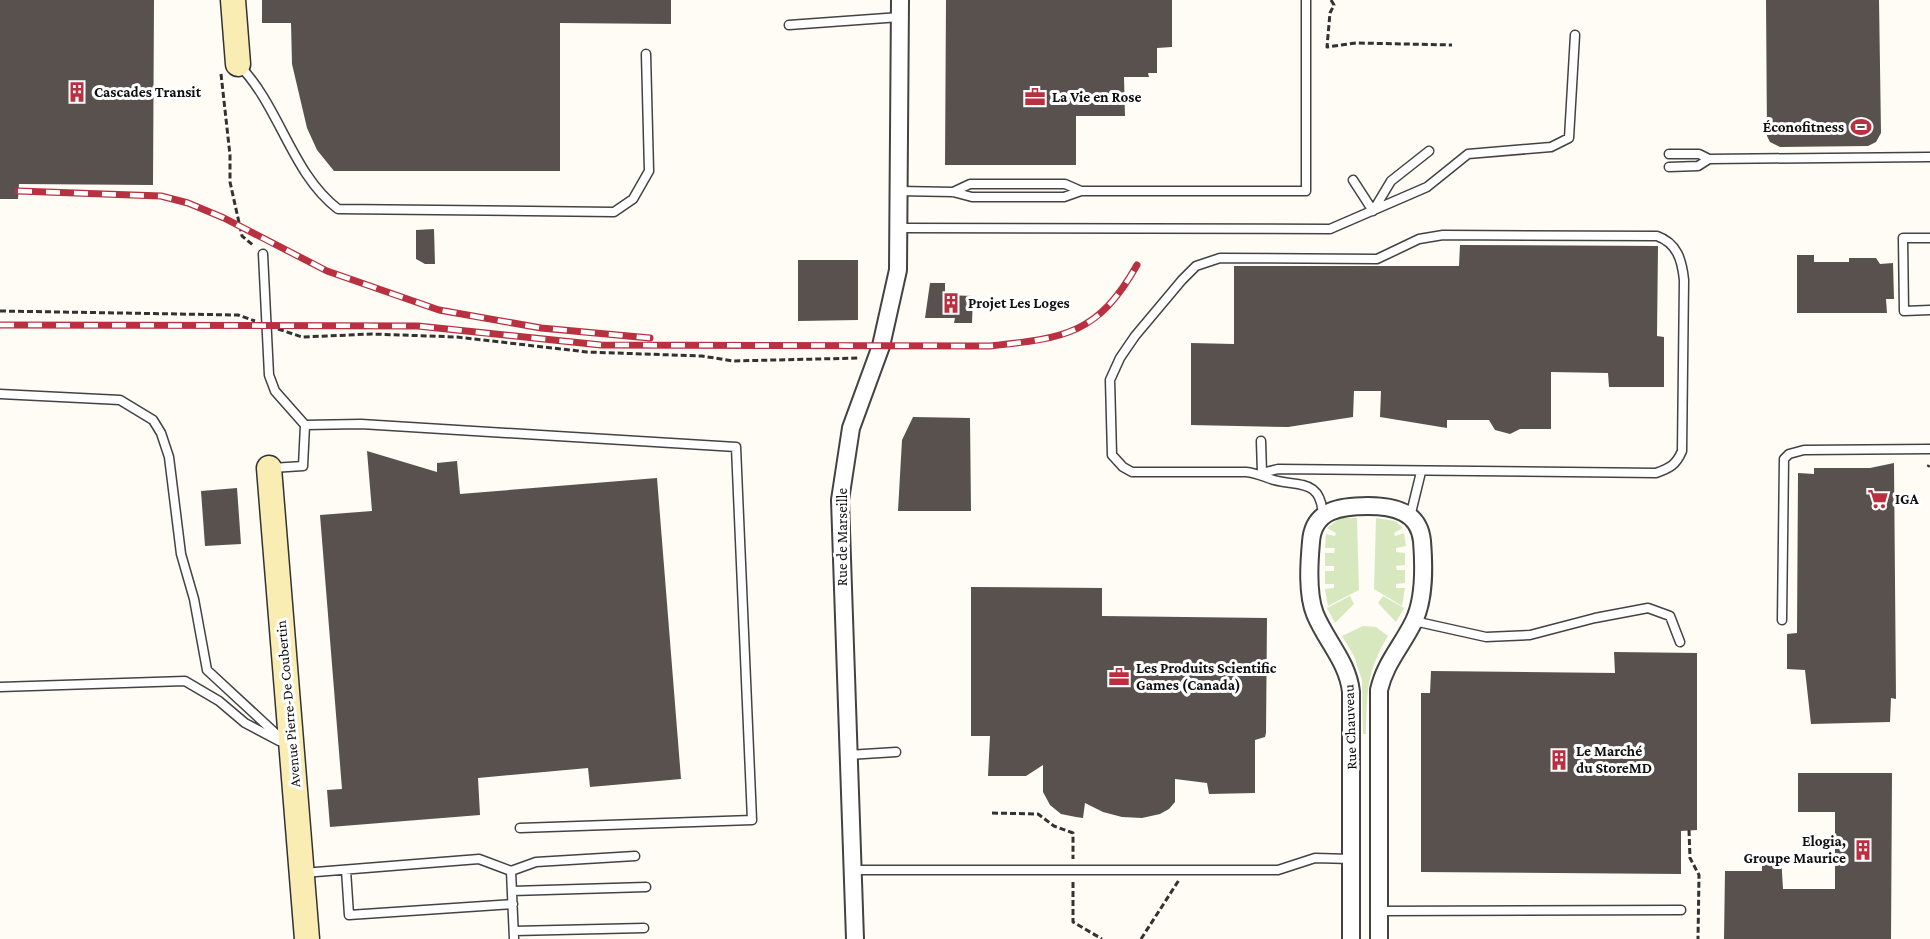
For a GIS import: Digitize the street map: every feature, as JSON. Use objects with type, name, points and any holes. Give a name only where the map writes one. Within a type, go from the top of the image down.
[{"type":"street","points":[[229,68],[232,0]]},
{"type":"street","name":"Rue de Marseille","points":[[855,939],[840,500],[851,428],[877,357],[894,295],[900,228],[900,8]]},
{"type":"street","name":"Avenue Pierre-De Coubertin","points":[[269,468],[307,939]]},
{"type":"street","points":[[1323,516],[1342,506],[1389,506],[1410,517]]},
{"type":"street","name":"Rue Chauveau","points":[[1323,516],[1315,527],[1311,542],[1311,597],[1315,614],[1345,667],[1350,683],[1351,939]]},
{"type":"street","name":"Rue Chauveau","points":[[1379,939],[1380,690],[1383,671],[1414,621],[1421,602],[1422,546],[1419,530],[1410,517]]},
{"type":"lane","points":[[899,191],[953,192],[972,197],[1064,197],[1081,191],[1306,191],[1306,0]]},
{"type":"lane","points":[[789,25],[900,8]]},
{"type":"lane","points":[[900,228],[1314,231],[1330,229],[1427,187],[1468,154],[1551,147],[1569,138],[1575,35]]},
{"type":"lane","points":[[229,68],[255,81],[306,175],[323,198],[338,209],[614,212],[633,199],[649,171],[646,54]]},
{"type":"lane","points":[[1373,211],[1391,181],[1429,151]]},
{"type":"lane","points":[[1669,154],[1699,154],[1709,159],[1930,157]]},
{"type":"lane","points":[[1669,166],[1698,166],[1709,159]]},
{"type":"lane","points":[[1353,180],[1373,211]]},
{"type":"lane","points":[[953,192],[970,184],[1065,184],[1081,191]]},
{"type":"lane","points":[[1443,236],[1658,236],[1669,240],[1682,263],[1684,280],[1682,451],[1671,468],[1656,473],[1421,472],[1278,469],[1262,473],[1132,472],[1123,468],[1112,455],[1110,380],[1135,336],[1196,266],[1220,258],[1377,259],[1419,239],[1443,236]]},
{"type":"lane","points":[[1930,238],[1903,238],[1904,311],[1930,310]]},
{"type":"lane","points":[[263,254],[269,375],[274,391],[292,414],[305,425],[361,424],[736,447],[752,820],[520,828]]},
{"type":"lane","points":[[0,394],[120,400],[153,420],[161,433],[169,457],[182,554],[194,599],[207,670],[291,747]]},
{"type":"lane","points":[[269,468],[303,466],[305,425]]},
{"type":"lane","points":[[1261,441],[1262,473]]},
{"type":"lane","points":[[1782,620],[1784,459],[1789,454],[1804,450],[1930,449]]},
{"type":"lane","points":[[1410,517],[1421,472]]},
{"type":"lane","points":[[1262,473],[1274,480],[1290,481],[1312,489],[1320,499],[1323,516]]},
{"type":"lane","points":[[1414,621],[1486,637],[1530,635],[1595,618],[1648,608],[1670,616],[1680,642]]},
{"type":"lane","points":[[0,687],[185,681],[219,701],[245,723],[291,747]]},
{"type":"lane","points":[[847,755],[896,752]]},
{"type":"lane","points":[[302,873],[479,859],[511,871],[536,862],[635,856]]},
{"type":"lane","points":[[852,870],[1278,870],[1315,858],[1352,859]]},
{"type":"lane","points":[[346,870],[349,915],[513,904]]},
{"type":"lane","points":[[511,871],[514,935],[644,928]]},
{"type":"lane","points":[[512,891],[646,887]]},
{"type":"lane","points":[[1379,911],[1681,910]]},
{"type":"path","points":[[1331,0],[1334,5],[1330,13],[1328,47],[1356,44],[1452,45]]},
{"type":"path","points":[[229,68],[230,182],[242,236],[263,254]]},
{"type":"path","points":[[0,310],[238,315],[302,337],[372,334],[457,337],[587,352],[702,356],[733,361],[877,357]]},
{"type":"path","points":[[992,813],[1038,814],[1054,826],[1073,833],[1073,859]]},
{"type":"path","points":[[1689,830],[1690,858],[1700,875],[1698,939]]},
{"type":"path","points":[[1073,880],[1073,922],[1102,939]]},
{"type":"path","points":[[1141,939],[1180,880]]},
{"type":"green space","points":[[1340,518],[1357,518],[1359,590],[1328,606],[1325,589],[1334,588],[1334,584],[1325,584],[1325,571],[1334,571],[1334,566],[1325,566],[1325,553],[1334,553],[1335,548],[1325,548],[1326,534],[1335,536],[1336,533],[1327,528]]},
{"type":"green space","points":[[1376,518],[1395,521],[1403,528],[1394,533],[1395,536],[1404,533],[1406,546],[1396,548],[1396,552],[1405,553],[1405,565],[1396,566],[1397,570],[1405,570],[1405,583],[1396,584],[1396,588],[1405,588],[1402,606],[1374,589]]},
{"type":"green space","points":[[1350,596],[1354,604],[1335,623],[1327,608]]},
{"type":"green space","points":[[1383,596],[1404,608],[1396,622],[1378,603]]},
{"type":"green space","points":[[1363,626],[1376,627],[1388,636],[1375,661],[1369,683],[1366,734],[1363,734],[1362,680],[1354,656],[1342,636]]},
{"type":"building","name":"Cascades Transit","points":[[0,0],[154,0],[153,185],[19,184],[18,199],[0,199]]},
{"type":"building","points":[[262,0],[671,0],[671,24],[560,23],[560,171],[334,171],[317,150],[307,128],[292,64],[291,23],[262,23]]},
{"type":"building","name":"La Vie en Rose","points":[[946,0],[1172,0],[1172,47],[1157,48],[1157,73],[1148,73],[1149,77],[1124,77],[1125,116],[1076,116],[1076,165],[945,165]]},
{"type":"building","points":[[1766,0],[1879,0],[1881,133],[1876,142],[1868,146],[1780,147],[1770,142],[1767,136]]},
{"type":"building","points":[[434,229],[435,264],[425,264],[416,259],[416,230]]},
{"type":"building","points":[[1460,245],[1658,246],[1657,336],[1664,337],[1664,387],[1609,387],[1608,373],[1551,372],[1551,429],[1520,429],[1510,434],[1495,430],[1489,420],[1447,420],[1447,428],[1380,417],[1381,391],[1354,391],[1353,417],[1288,427],[1191,425],[1191,343],[1234,344],[1234,266],[1459,266]]},
{"type":"building","points":[[1797,255],[1814,255],[1814,262],[1849,262],[1849,258],[1876,258],[1880,264],[1893,263],[1894,299],[1886,299],[1887,313],[1797,313]]},
{"type":"building","points":[[798,260],[858,260],[858,320],[798,321]]},
{"type":"building","name":"Projet Les Loges","points":[[930,283],[945,283],[945,295],[973,296],[972,323],[954,323],[955,318],[925,318]]},
{"type":"building","points":[[913,417],[970,418],[971,511],[898,511],[902,440]]},
{"type":"building","points":[[367,451],[437,472],[437,463],[457,461],[460,494],[657,478],[681,779],[590,787],[588,768],[478,778],[480,815],[330,827],[327,790],[342,789],[320,515],[372,511]]},
{"type":"building","points":[[1894,463],[1896,699],[1891,698],[1890,722],[1811,724],[1805,670],[1787,669],[1787,634],[1797,633],[1798,473],[1814,474],[1814,468],[1870,468]]},
{"type":"building","points":[[237,488],[241,544],[205,546],[201,491]]},
{"type":"building","name":"Les Produits Scientific Games (Canada)","points":[[971,587],[1102,588],[1102,616],[1267,618],[1266,733],[1265,737],[1255,740],[1255,793],[1209,794],[1207,783],[1175,779],[1175,802],[1160,814],[1142,818],[1122,817],[1103,812],[1085,803],[1083,818],[1061,814],[1050,805],[1043,792],[1043,765],[1026,776],[988,776],[990,736],[971,736]]},
{"type":"building","name":"Le Marché du StoreMD","points":[[1614,652],[1697,653],[1697,830],[1681,831],[1681,874],[1421,872],[1421,693],[1430,693],[1431,671],[1615,673]]},
{"type":"building","name":"Elogia, Groupe Maurice","points":[[1798,773],[1892,773],[1891,939],[1724,939],[1725,871],[1762,871],[1762,855],[1781,856],[1783,889],[1835,889],[1835,812],[1798,812]]},
{"type":"railway","points":[[18,191],[161,196],[188,203],[224,218],[327,271],[439,310],[541,328],[650,338]]},
{"type":"railway","points":[[0,325],[418,326],[601,345],[990,346],[1040,340],[1077,328],[1093,319],[1108,306],[1123,288],[1137,265]]},
{"type":"place","name":"Cascades Transit","points":[[77,92]]},
{"type":"place","name":"La Vie en Rose","points":[[1035,97]]},
{"type":"place","name":"Éconofitness","points":[[1861,127]]},
{"type":"place","name":"Projet Les Loges","points":[[951,303]]},
{"type":"place","name":"IGA","points":[[1878,499]]},
{"type":"place","name":"Les Produits Scientific Games (Canada)","points":[[1119,677]]},
{"type":"place","name":"Le Marché du StoreMD","points":[[1559,760]]},
{"type":"place","name":"Elogia, Groupe Maurice","points":[[1863,850]]}]
